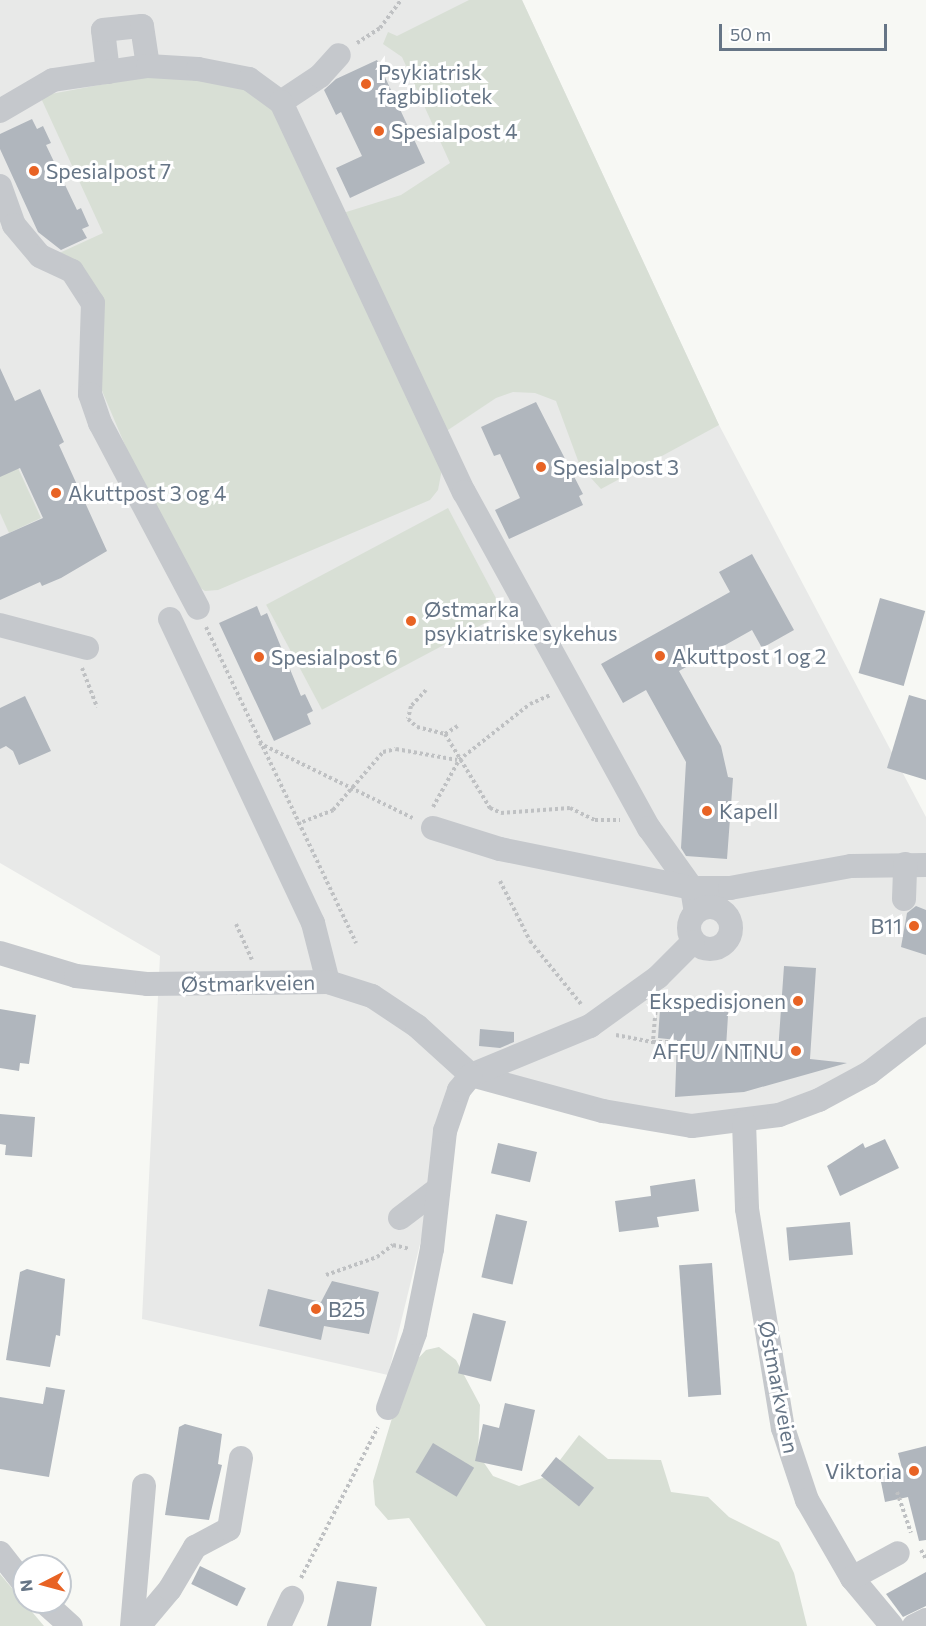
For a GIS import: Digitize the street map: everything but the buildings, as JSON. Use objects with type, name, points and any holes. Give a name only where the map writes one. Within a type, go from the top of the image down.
[{"type":"street","points":[[108,72],[103,30],[142,26],[148,66]]},
{"type":"street","points":[[281,102],[320,76],[339,55]]},
{"type":"street","points":[[0,111],[53,80],[148,66],[198,69],[249,79],[281,102],[464,492],[641,814],[692,888],[696,912],[689,924],[693,942],[706,949],[720,947],[732,930],[728,916],[717,908],[696,912]]},
{"type":"street","points":[[0,186],[14,225],[40,256],[72,271],[93,303],[90,394],[100,423],[198,608]]},
{"type":"street","points":[[170,619],[313,923],[328,982]]},
{"type":"street","points":[[0,625],[83,656]]},
{"type":"street","points":[[428,826],[500,849],[692,888],[730,888],[851,866],[915,864],[904,899]]},
{"type":"street","points":[[388,1408],[415,1333],[431,1254],[445,1131],[459,1090],[471,1075],[599,1019],[658,977],[693,942]]},
{"type":"street","name":"Østmarkveien","points":[[0,952],[76,976],[147,984],[328,982],[372,996],[417,1026],[471,1075],[650,1120],[692,1126],[744,1122],[819,1100],[869,1072],[926,1029]]},
{"type":"street","name":"Østmarkveien","points":[[744,1122],[747,1209],[783,1428],[807,1500],[852,1578],[892,1626]]},
{"type":"street","points":[[400,1218],[438,1190]]},
{"type":"street","points":[[139,1626],[170,1589],[195,1546],[229,1529],[242,1458]]},
{"type":"street","points":[[132,1626],[144,1485]]},
{"type":"street","points":[[0,1553],[12,1568]]},
{"type":"street","points":[[852,1578],[898,1553]]},
{"type":"street","points":[[279,1626],[292,1598]]},
{"type":"street","points":[[58,1614],[71,1626]]},
{"type":"street","points":[[914,1626],[926,1620]]},
{"type":"path","points":[[339,55],[380,28],[401,0]]},
{"type":"path","points":[[198,608],[297,824],[356,943]]},
{"type":"path","points":[[83,656],[96,707]]},
{"type":"path","points":[[259,743],[428,826],[459,760],[530,704],[570,685]]},
{"type":"path","points":[[426,690],[411,706],[408,719],[417,728],[445,734],[458,726]]},
{"type":"path","points":[[445,734],[482,800],[501,813],[570,808],[611,822],[641,814]]},
{"type":"path","points":[[297,824],[333,810],[350,788],[389,750],[444,754],[459,760]]},
{"type":"path","points":[[500,881],[530,941],[571,996],[614,1034],[653,1042],[671,1042]]},
{"type":"path","points":[[236,924],[253,965]]},
{"type":"path","points":[[653,1042],[658,977]]},
{"type":"path","points":[[326,1275],[377,1257],[393,1245],[431,1254]]},
{"type":"path","points":[[292,1598],[351,1472],[388,1408]]},
{"type":"path","points":[[897,1492],[905,1522],[926,1559]]},
{"type":"shaded area","name":"Østmarka psykiatriske sykehus","points":[[0,0],[522,0],[719,425],[926,817],[926,1029],[819,1100],[692,1126],[471,1075],[434,1187],[388,1375],[142,1319],[160,956],[0,863]]},
{"type":"shaded area","points":[[469,0],[522,0],[719,425],[601,489],[580,466],[556,401],[535,393],[513,392],[496,398],[445,432],[343,213],[401,195],[450,163],[402,57],[383,44],[388,32],[397,36]]},
{"type":"shaded area","points":[[159,74],[251,87],[274,104],[443,464],[438,490],[430,500],[218,590],[205,591],[196,585],[144,490],[100,386],[100,297],[55,255],[103,233],[40,96]]},
{"type":"shaded area","points":[[18,468],[41,518],[9,533],[0,513],[0,476]]},
{"type":"shaded area","points":[[448,508],[504,613],[322,710],[266,605]]},
{"type":"shaded area","points":[[439,1347],[456,1360],[480,1405],[478,1454],[493,1476],[519,1486],[548,1476],[579,1435],[608,1459],[661,1460],[671,1492],[708,1497],[729,1517],[779,1542],[794,1573],[807,1626],[486,1626],[409,1518],[388,1520],[375,1505],[373,1481],[402,1385],[410,1367],[426,1350]]},
{"type":"shaded area","points":[[0,1574],[12,1588],[12,1614],[34,1614],[44,1626],[0,1626]]},
{"type":"place","name":"Psykiatrisk fagbibliotek","points":[[366,84]]},
{"type":"place","name":"Spesialpost 4","points":[[379,131]]},
{"type":"place","name":"Spesialpost 7","points":[[34,171]]},
{"type":"place","name":"Spesialpost 3","points":[[541,467]]},
{"type":"place","name":"Akuttpost 3 og 4","points":[[56,493]]},
{"type":"place","name":"Østmarka psykiatriske sykehus","points":[[411,621]]},
{"type":"place","name":"Akuttpost 1 og 2","points":[[660,656]]},
{"type":"place","name":"Spesialpost 6","points":[[259,657]]},
{"type":"place","name":"Kapell","points":[[707,811]]},
{"type":"place","name":"B11","points":[[914,926]]},
{"type":"place","name":"Ekspedisjonen","points":[[798,1001]]},
{"type":"place","name":"AFFU / NTNU","points":[[796,1051]]},
{"type":"place","name":"B25","points":[[316,1309]]},
{"type":"place","name":"Viktoria","points":[[914,1471]]}]
